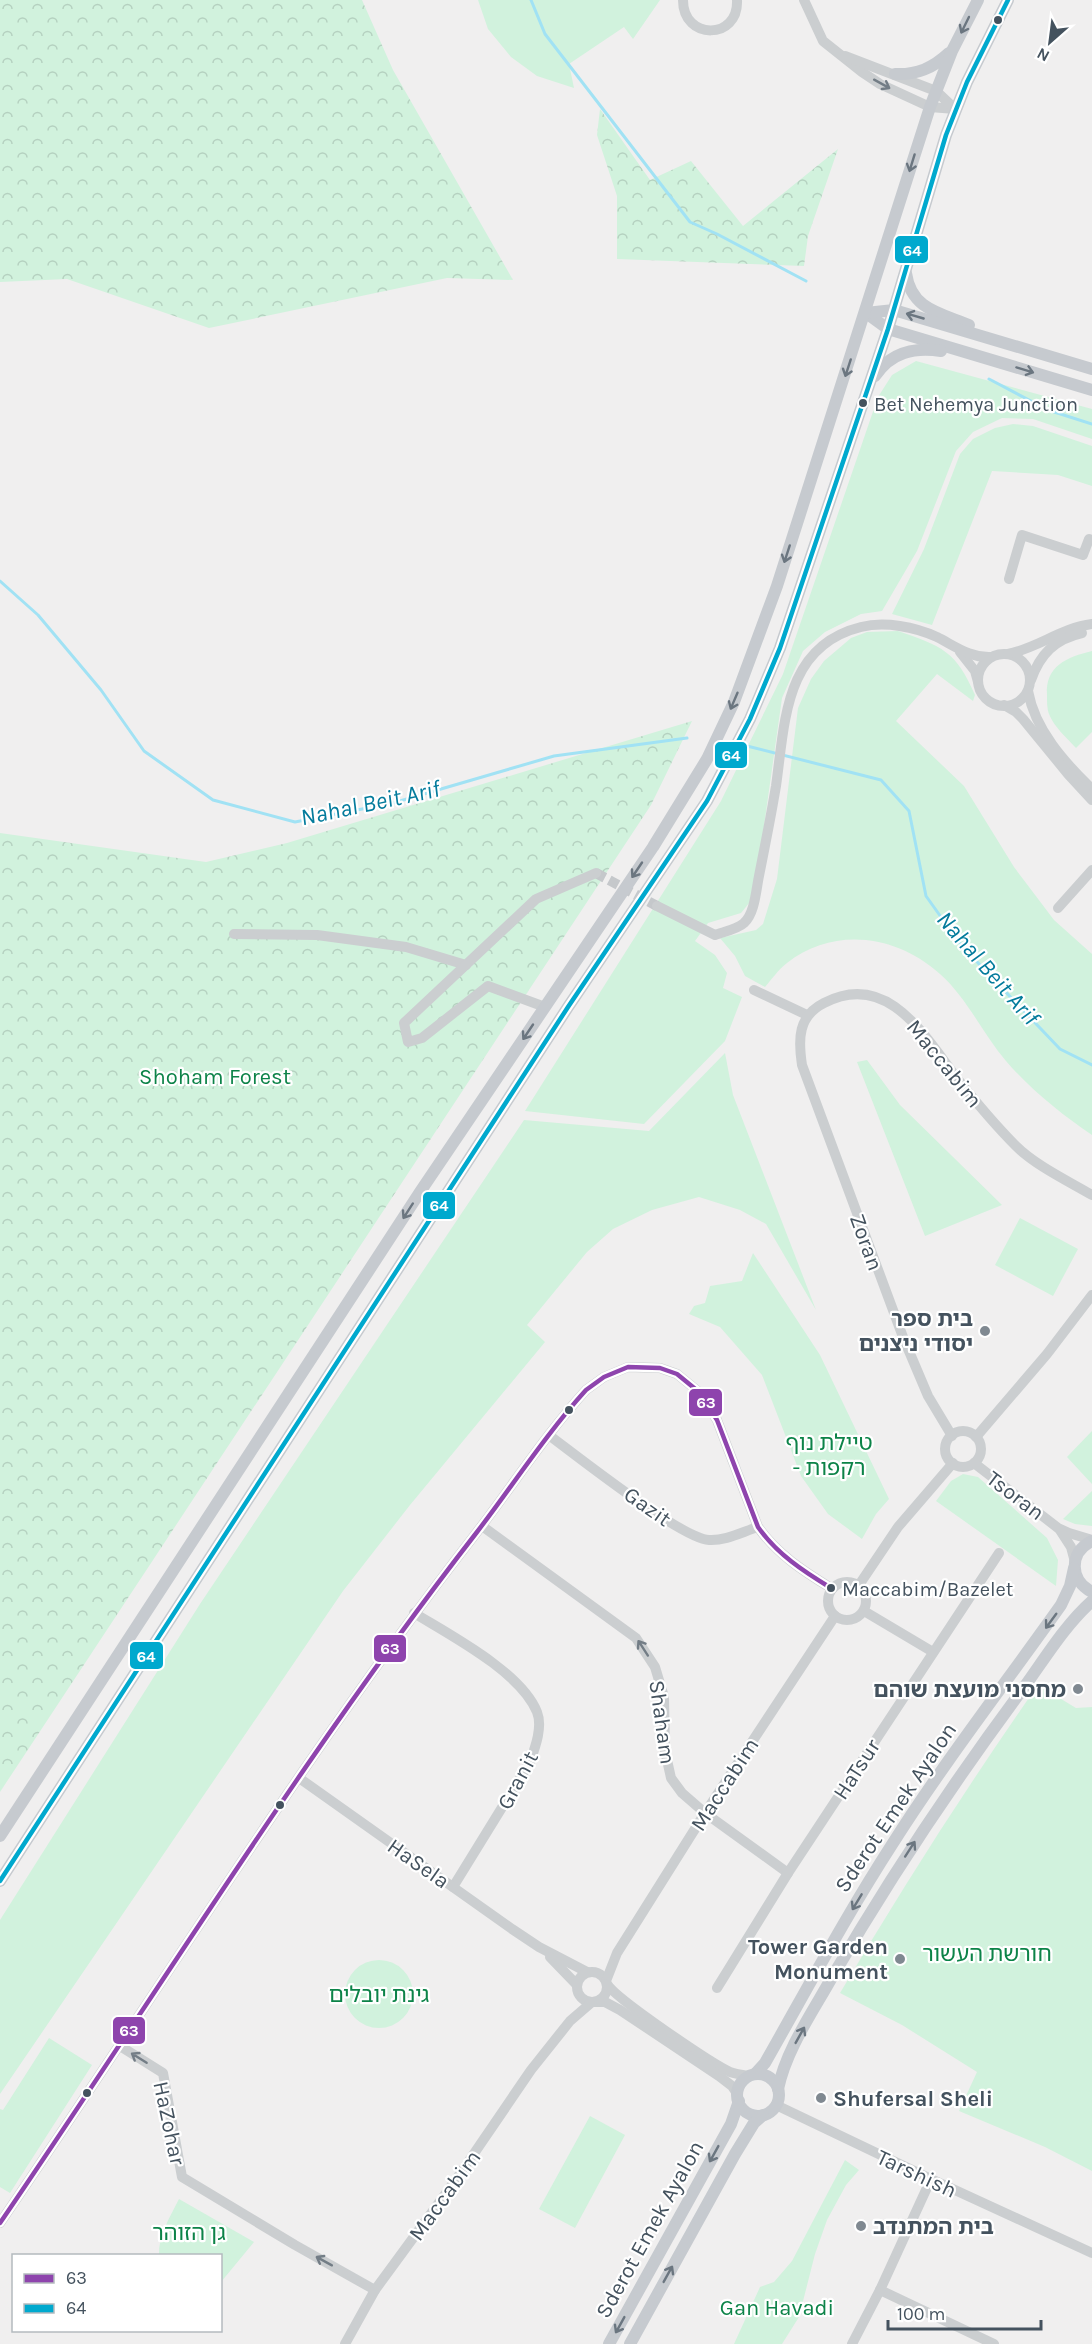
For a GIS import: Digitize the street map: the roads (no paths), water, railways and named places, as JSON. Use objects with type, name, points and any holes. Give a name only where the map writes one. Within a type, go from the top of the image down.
[{"type":"main road","points":[[0,1836],[420,1192],[684,798],[707,759],[734,702],[777,586],[930,107],[952,51],[978,0]]},
{"type":"main road","points":[[0,1881],[568,1006],[707,801],[726,766],[768,681],[808,571],[888,329],[956,109],[1008,0]]},
{"type":"main road","points":[[895,74],[927,70],[952,51]]},
{"type":"main road","points":[[906,270],[910,289],[921,303],[1028,349]]},
{"type":"main road","points":[[866,312],[894,310],[1092,369]]},
{"type":"main road","points":[[866,312],[888,329],[1092,390]]},
{"type":"main road","points":[[869,384],[885,363],[904,352],[916,349],[990,359]]},
{"type":"main road","points":[[1092,1540],[1082,1547],[1075,1565],[1079,1582],[1092,1592]]},
{"type":"main road","name":"Sderot Emek Ayalon","points":[[752,2075],[765,2063],[822,1960],[892,1844],[942,1770],[1061,1605],[1070,1586],[1075,1565]]},
{"type":"main road","name":"Sderot Emek Ayalon","points":[[778,2089],[782,2070],[805,2027],[907,1853],[1068,1627],[1092,1601]]},
{"type":"main road","points":[[752,2075],[769,2077],[778,2089],[776,2105],[764,2115],[749,2113],[738,2098],[741,2083],[752,2075]]},
{"type":"main road","name":"Sderot Emek Ayalon","points":[[609,2344],[731,2124],[738,2098]]},
{"type":"main road","name":"Sderot Emek Ayalon","points":[[630,2344],[735,2154],[754,2123],[764,2115]]},
{"type":"street","points":[[683,0],[683,8],[690,22],[704,30],[712,31],[728,25],[739,1]]},
{"type":"street","points":[[804,0],[823,41],[880,84],[930,107],[956,109]]},
{"type":"street","points":[[839,54],[895,74],[936,92],[956,109]]},
{"type":"street","points":[[1009,579],[1022,535],[1083,555],[1089,539],[1092,540]]},
{"type":"street","points":[[657,906],[715,935],[742,926],[746,922],[750,914],[775,790],[791,693],[806,664],[815,652],[829,641],[864,626],[883,625],[909,628],[935,637],[970,655],[991,657],[1027,648],[1066,630],[1092,624]]},
{"type":"street","points":[[1004,705],[1019,701],[1029,686],[1040,660],[1052,646],[1069,636],[1092,632]]},
{"type":"street","points":[[958,649],[975,671],[985,697],[991,702],[1004,705],[1023,718],[1092,800]]},
{"type":"street","points":[[1007,654],[1023,661],[1029,671],[1033,712],[1040,727],[1092,789]]},
{"type":"street","points":[[978,682],[983,665],[991,657]]},
{"type":"street","points":[[1058,908],[1092,870]]},
{"type":"street","points":[[545,1007],[488,986],[422,1038],[408,1042],[404,1023],[536,899],[596,873]]},
{"type":"street","points":[[234,934],[317,935],[406,947],[466,965]]},
{"type":"street","points":[[754,990],[807,1015]]},
{"type":"street","name":"Maccabim","points":[[807,1015],[832,999],[857,994],[876,997],[893,1005],[909,1017],[927,1037],[977,1103],[1018,1148],[1060,1177],[1092,1195]]},
{"type":"street","name":"Zoran","points":[[807,1015],[801,1028],[799,1042],[802,1065],[903,1337],[928,1396],[952,1436]]},
{"type":"street","points":[[976,1437],[1047,1354],[1092,1294]]},
{"type":"street","points":[[0,2223],[120,2046],[220,1892],[414,1613],[586,1390],[604,1377],[628,1367],[660,1368],[677,1374],[699,1392],[717,1420],[758,1527],[781,1553],[804,1572],[831,1588]]},
{"type":"street","points":[[965,1431],[976,1437],[981,1447],[974,1463],[964,1467],[953,1463],[946,1453],[945,1446],[952,1436],[965,1431]]},
{"type":"street","name":"Gazit","points":[[550,1436],[654,1511],[697,1537],[708,1540],[726,1538],[758,1527]]},
{"type":"street","points":[[859,1585],[898,1527],[953,1463]]},
{"type":"street","name":"Tsoran","points":[[974,1463],[1058,1528],[1092,1540]]},
{"type":"street","name":"Shaham","points":[[482,1526],[636,1638],[655,1667],[664,1697],[665,1751],[671,1778],[682,1793],[705,1813],[788,1873]]},
{"type":"street","name":"Tsoran","points":[[1058,1528],[1071,1547],[1075,1565]]},
{"type":"street","name":"HaTsur","points":[[717,1988],[788,1873],[999,1553]]},
{"type":"street","points":[[844,1581],[859,1585],[866,1597],[864,1611],[854,1619],[847,1620],[835,1616],[828,1606],[828,1594],[831,1588],[844,1581]]},
{"type":"street","points":[[864,1611],[933,1652]]},
{"type":"street","name":"Granit","points":[[414,1613],[501,1670],[523,1690],[538,1713],[537,1740],[530,1762],[453,1887]]},
{"type":"street","name":"Maccabim","points":[[607,1982],[617,1953],[705,1813],[835,1616]]},
{"type":"street","name":"HaSela","points":[[299,1778],[539,1947],[592,1972]]},
{"type":"street","name":"HaSela","points":[[539,1947],[578,1990]]},
{"type":"street","name":"Maccabim","points":[[592,1972],[617,1953]]},
{"type":"street","points":[[738,2098],[732,2086],[719,2076],[620,2010],[605,2002],[584,2000],[578,1990],[580,1977],[592,1972],[607,1982],[610,1989],[625,2002],[724,2068],[752,2075]]},
{"type":"street","points":[[593,2002],[604,1997],[607,1982]]},
{"type":"street","name":"Maccabim","points":[[570,2021],[578,1990]]},
{"type":"street","name":"Maccabim","points":[[345,2344],[375,2290],[460,2174],[531,2070],[570,2021],[593,2002]]},
{"type":"street","name":"HaZohar","points":[[120,2046],[163,2073],[182,2177],[375,2290]]},
{"type":"street","name":"Tarshish","points":[[776,2105],[1092,2253]]},
{"type":"street","points":[[852,2344],[880,2290],[931,2179]]},
{"type":"street","points":[[880,2290],[994,2344]]},
{"type":"waterway","points":[[531,0],[545,34],[690,222],[806,281]]},
{"type":"waterway","points":[[989,379],[1048,410],[1092,424]]},
{"type":"waterway","name":"Nahal Beit Arif","points":[[0,581],[38,615],[101,690],[144,751],[213,800],[295,822],[393,803],[554,756],[687,738]]},
{"type":"waterway","name":"Nahal Beit Arif","points":[[747,746],[881,780],[909,811],[926,896],[961,945],[1060,1049],[1092,1065]]},
{"type":"tunnel","points":[[596,873],[657,906]]},
{"type":"place","name":"Bet Nehemya Junction","points":[[863,403]]},
{"type":"place","name":"בית ספר יסודי ניצנים","points":[[985,1331]]},
{"type":"place","name":"Maccabim/Bazelet","points":[[831,1588]]},
{"type":"place","name":"מחסני מועצת שוהם","points":[[1078,1689]]},
{"type":"place","name":"Tower Garden Monument","points":[[900,1959]]},
{"type":"place","name":"Shufersal Sheli","points":[[821,2098]]},
{"type":"place","name":"בית המתנדב","points":[[861,2226]]},
{"type":"park label","name":"Shoham Forest","points":[[215,1076]]},
{"type":"park label","name":"טיילת נוף - רקפות","points":[[829,1454]]},
{"type":"park label","name":"חורשת העשור","points":[[987,1953]]},
{"type":"park label","name":"גינת יובלים","points":[[379,1994]]},
{"type":"park label","name":"גן הזוהר","points":[[189,2232]]},
{"type":"park label","name":"Gan Havadi","points":[[777,2307]]}]
